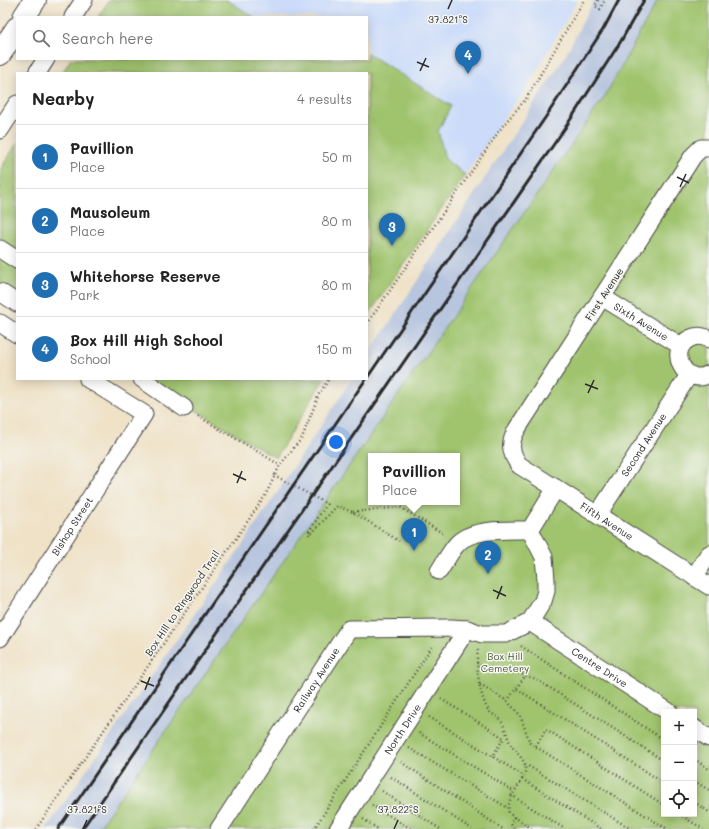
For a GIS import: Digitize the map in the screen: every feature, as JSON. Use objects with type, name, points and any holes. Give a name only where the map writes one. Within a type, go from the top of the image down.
[{"type":"main road","points":[[25,16],[35,0]]},
{"type":"main road","points":[[0,54],[16,30]]},
{"type":"street","points":[[74,16],[84,0]]},
{"type":"street","points":[[38,72],[45,60]]},
{"type":"street","points":[[0,130],[16,106]]},
{"type":"street","name":"First Avenue","points":[[511,450],[512,439],[517,429],[693,156],[701,148],[709,148]]},
{"type":"street","points":[[0,249],[16,259]]},
{"type":"street","points":[[0,292],[16,302]]},
{"type":"street","name":"Sixth Avenue","points":[[602,297],[681,346]]},
{"type":"street","points":[[0,323],[16,333]]},
{"type":"street","points":[[709,339],[702,336],[690,338],[681,346],[678,352],[680,366],[690,375],[701,377],[709,374]]},
{"type":"street","name":"Second Avenue","points":[[598,514],[690,375]]},
{"type":"street","name":"Bishop Street","points":[[0,638],[144,414],[90,380]]},
{"type":"street","points":[[143,380],[184,408]]},
{"type":"street","name":"Fifth Avenue","points":[[511,450],[519,465],[709,586]]},
{"type":"street","points":[[530,530],[556,488]]},
{"type":"street","points":[[439,571],[458,542],[468,536],[504,529],[530,530]]},
{"type":"street","points":[[506,634],[530,622],[543,600],[546,591],[544,557],[530,530]]},
{"type":"street","points":[[694,577],[709,554]]},
{"type":"street","name":"Centre Drive","points":[[530,622],[664,709]]},
{"type":"street","name":"Railway Avenue","points":[[219,829],[349,629],[444,628],[506,634]]},
{"type":"street","name":"North Drive","points":[[338,829],[427,691],[474,631]]},
{"type":"street","points":[[697,730],[709,738]]},
{"type":"path","points":[[368,323],[504,124],[526,99],[584,0]]},
{"type":"path","points":[[598,0],[595,6],[600,9],[605,0]]},
{"type":"path","name":"Box Hill to Ringwood Trail","points":[[36,829],[265,496],[280,465],[302,438],[319,394],[328,380]]},
{"type":"path","points":[[184,408],[280,465]]},
{"type":"path","points":[[274,475],[327,504],[308,533],[310,535],[337,506],[352,512],[399,541]]},
{"type":"path","points":[[352,512],[400,507],[458,542]]},
{"type":"path","points":[[314,829],[444,628]]},
{"type":"path","points":[[474,631],[480,684],[490,712],[500,718],[511,744],[525,764],[631,829]]},
{"type":"path","points":[[506,634],[507,637],[661,738]]},
{"type":"path","points":[[477,663],[493,672],[518,673],[536,679],[661,759]]},
{"type":"path","points":[[507,701],[526,675]]},
{"type":"path","points":[[480,684],[507,701],[520,715],[530,743],[667,829]]},
{"type":"path","points":[[517,689],[661,781]]},
{"type":"path","points":[[427,691],[504,738],[492,757]]},
{"type":"path","points":[[415,709],[492,757],[601,829]]},
{"type":"path","points":[[405,724],[513,791]]},
{"type":"path","points":[[536,746],[546,729],[661,802]]},
{"type":"path","points":[[391,746],[508,808]]},
{"type":"path","points":[[391,746],[503,829]]},
{"type":"path","points":[[697,761],[709,769]]},
{"type":"path","points":[[525,764],[526,774],[513,791],[508,808],[509,813],[533,829]]},
{"type":"path","points":[[377,768],[472,829]]},
{"type":"path","points":[[368,782],[440,829]]},
{"type":"path","points":[[697,783],[709,790]]},
{"type":"path","points":[[511,795],[565,829]]},
{"type":"path","points":[[359,797],[411,829]]},
{"type":"path","points":[[697,804],[709,812]]},
{"type":"path","points":[[514,817],[511,824],[514,829]]},
{"type":"path","points":[[684,817],[703,829]]},
{"type":"shaded area","points":[[227,0],[578,0],[523,94],[505,116],[465,175],[444,159],[438,131],[451,106],[368,54],[368,16],[252,16]]},
{"type":"shaded area","points":[[594,0],[658,0],[605,96],[98,829],[46,829],[241,547],[351,380],[368,380],[368,355],[564,58]]},
{"type":"green space","points":[[109,0],[227,0],[252,16],[99,16]]},
{"type":"green space","name":"Box Hill Cemetery","points":[[658,0],[709,0],[709,829],[98,829],[605,96]]},
{"type":"green space","points":[[368,54],[451,106],[438,131],[445,159],[465,175],[368,316],[368,72],[63,72],[70,60],[368,60]]},
{"type":"green space","points":[[16,145],[16,299],[0,289],[0,170]]},
{"type":"green space","points":[[145,380],[323,380],[276,458]]},
{"type":"railway","points":[[368,377],[547,115],[604,28],[619,0]]},
{"type":"railway","points":[[82,829],[565,128],[621,41],[644,0]]},
{"type":"railway","points":[[58,829],[365,380]]},
{"type":"place","name":"Box Hill High School","points":[[468,74]]},
{"type":"place","name":"Whitehorse Reserve","points":[[392,246]]},
{"type":"place","name":"Pavillion","points":[[414,551]]},
{"type":"place","name":"Mausoleum","points":[[488,574]]}]
